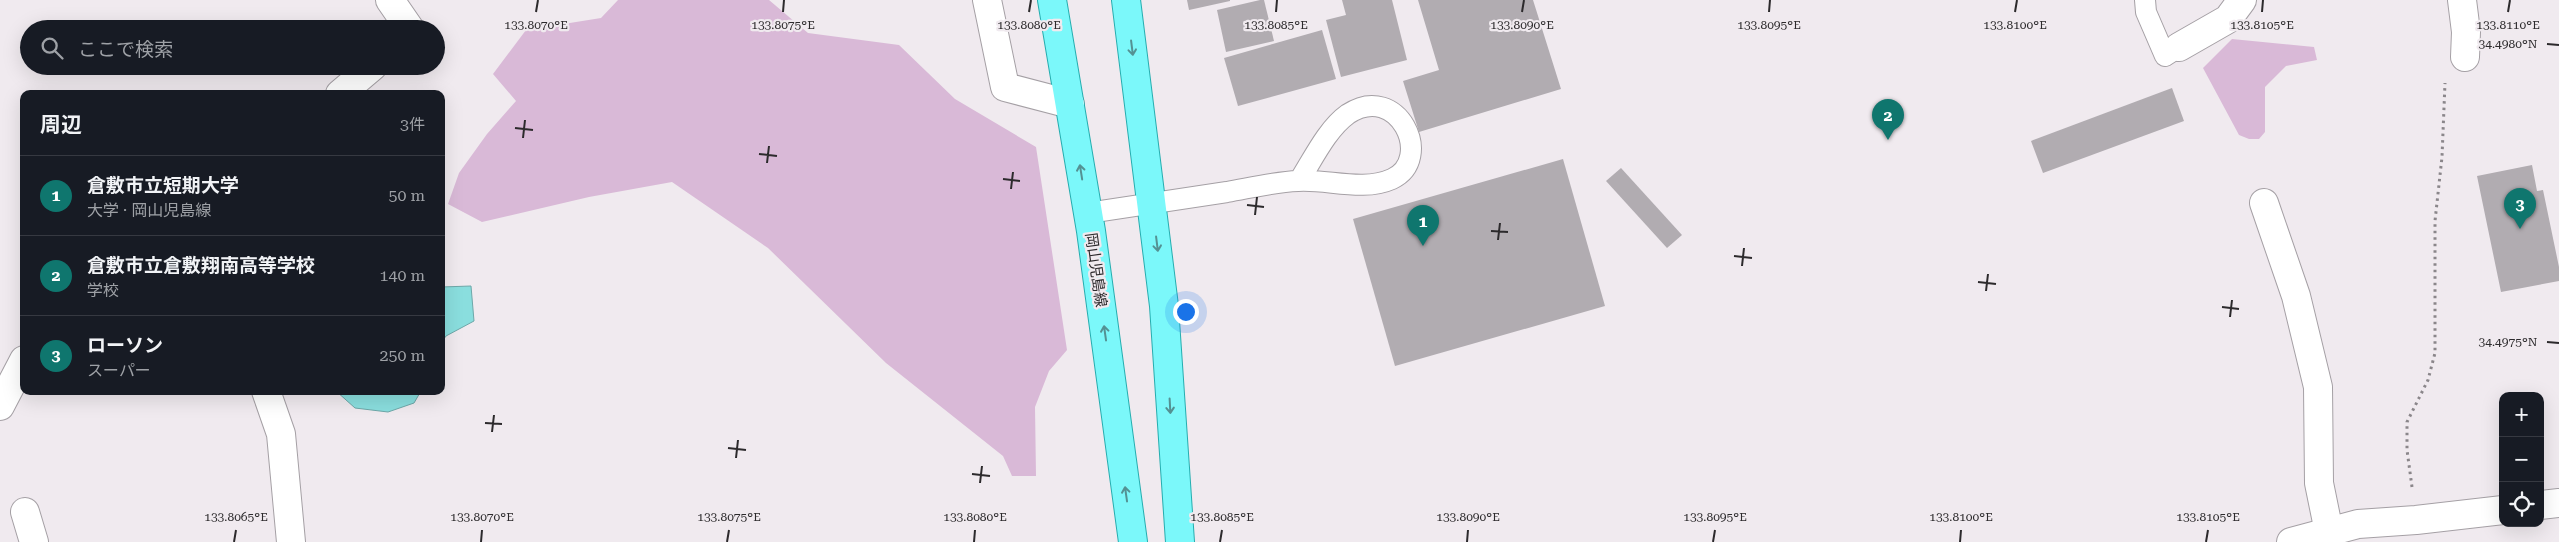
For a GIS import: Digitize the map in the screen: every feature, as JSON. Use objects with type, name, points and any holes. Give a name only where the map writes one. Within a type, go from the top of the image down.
[{"type":"main road","name":"岡山児島線","points":[[1052,0],[1088,213],[1133,542]]},
{"type":"main road","points":[[1126,0],[1164,306],[1180,542]]},
{"type":"street","points":[[390,0],[404,20]]},
{"type":"street","points":[[987,0],[1005,87],[1070,104]]},
{"type":"street","points":[[2179,48],[2228,19],[2242,0]]},
{"type":"street","points":[[2462,0],[2466,32],[2465,57]]},
{"type":"street","points":[[345,90],[362,75]]},
{"type":"street","points":[[2264,203],[2296,296],[2318,387],[2319,483],[2329,532]]},
{"type":"street","points":[[0,406],[20,368]]},
{"type":"street","points":[[267,395],[281,434],[291,542]]},
{"type":"street","points":[[2544,505],[2559,503]]},
{"type":"street","points":[[2291,542],[2358,524],[2415,531],[2499,511]]},
{"type":"street","points":[[25,512],[34,542]]},
{"type":"lane","points":[[2145,0],[2146,12],[2165,56],[2179,48]]},
{"type":"lane","points":[[1088,213],[1299,181],[1377,184],[1392,179],[1407,168],[1411,156],[1404,122],[1393,110],[1378,107],[1360,108],[1349,114],[1336,124],[1299,181]]},
{"type":"path","points":[[2415,531],[2407,450],[2407,422],[2428,380],[2435,353],[2435,222],[2442,157],[2445,76]]},
{"type":"shaded area","points":[[618,0],[769,0],[808,33],[899,45],[955,99],[1036,147],[1067,350],[1049,371],[1035,407],[1036,476],[1012,476],[1003,456],[886,363],[768,248],[672,182],[589,197],[482,222],[448,204],[459,173],[487,134],[516,101],[493,74],[526,30],[601,18]]},
{"type":"shaded area","points":[[2232,39],[2314,47],[2317,60],[2286,66],[2265,87],[2265,132],[2259,139],[2249,139],[2239,135],[2203,68]]},
{"type":"water","points":[[471,286],[474,321],[445,337],[445,287]]},
{"type":"water","points":[[340,395],[419,395],[414,403],[388,412],[355,408]]},
{"type":"building","points":[[1187,0],[1230,0],[1230,1],[1189,10]]},
{"type":"building","points":[[1264,0],[1274,41],[1226,52],[1217,10]]},
{"type":"building","points":[[1342,0],[1392,0],[1407,60],[1341,77],[1326,20],[1346,15]]},
{"type":"building","points":[[1418,0],[1533,0],[1561,89],[1419,132],[1403,81],[1439,70]]},
{"type":"building","points":[[1322,30],[1336,79],[1238,106],[1224,58]]},
{"type":"building","points":[[2172,88],[2184,121],[2043,173],[2031,141]]},
{"type":"building","points":[[1563,159],[1605,306],[1395,366],[1353,219]]},
{"type":"building","points":[[2532,165],[2537,191],[2543,190],[2559,267],[2559,281],[2501,292],[2477,176]]},
{"type":"building","points":[[1621,168],[1682,235],[1667,248],[1606,181]]},
{"type":"place","name":"倉敷市立倉敷翔南高等学校","points":[[1888,140]]},
{"type":"place","name":"ローソン","points":[[2520,229]]},
{"type":"place","name":"倉敷市立短期大学","points":[[1423,246]]}]
